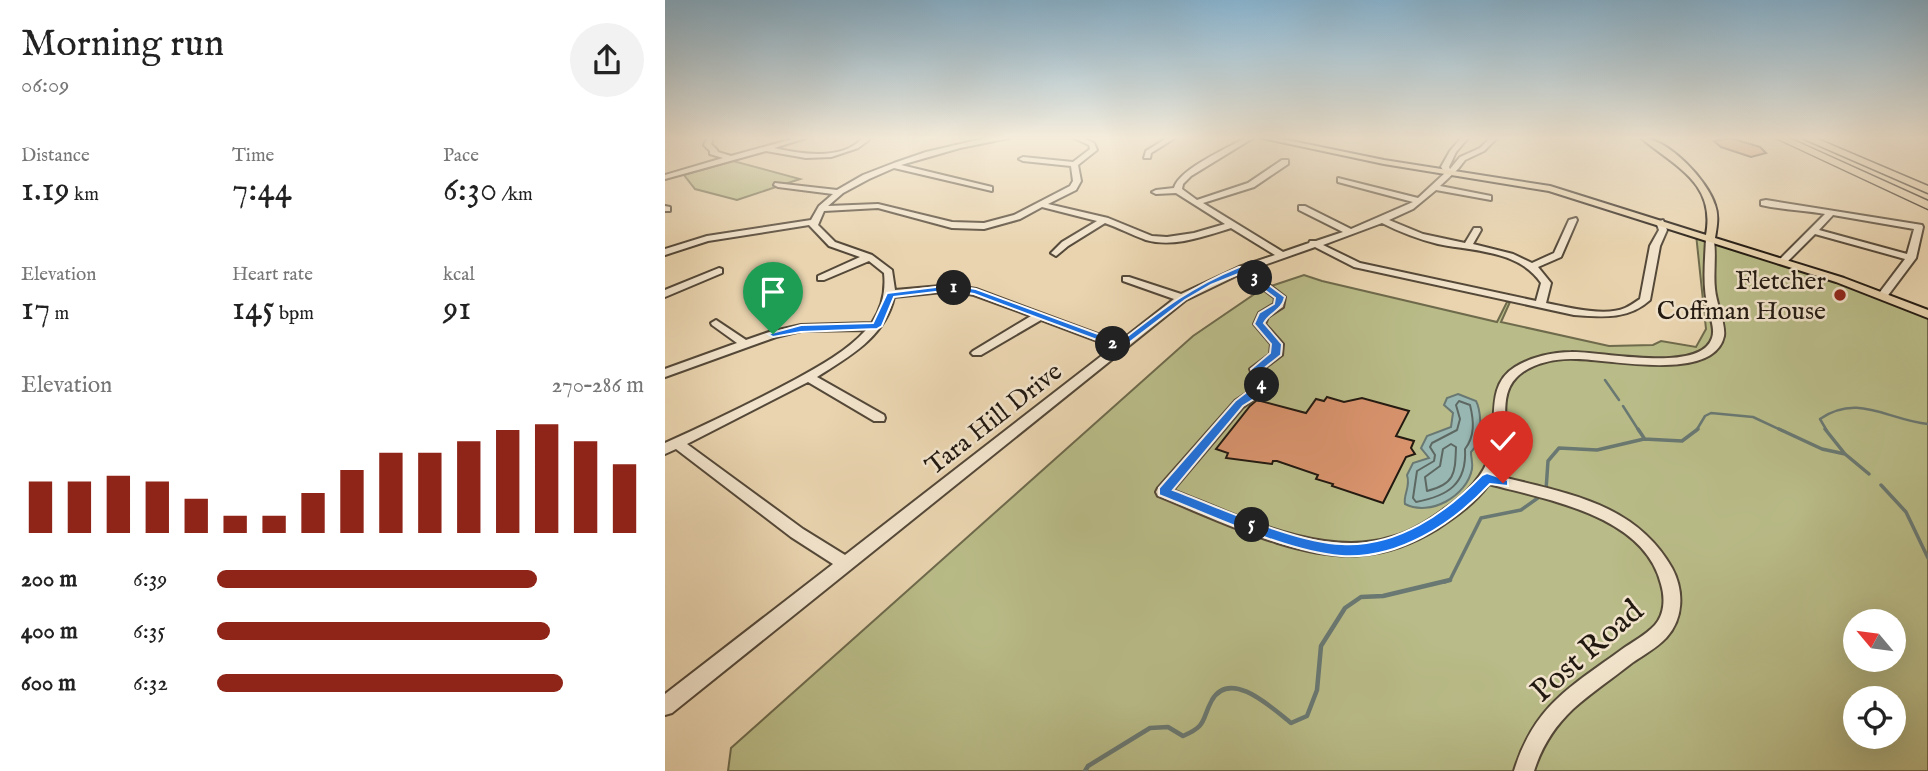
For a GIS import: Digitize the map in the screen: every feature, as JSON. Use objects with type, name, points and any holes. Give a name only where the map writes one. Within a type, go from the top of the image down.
[{"type":"highway","points":[[1860,174],[1928,205]]},
{"type":"highway","points":[[1871,174],[1928,199]]},
{"type":"highway","points":[[1890,174],[1928,190]]},
{"type":"highway","points":[[1904,174],[1928,184]]},
{"type":"main road","points":[[1460,174],[1550,189],[1710,238],[1928,314]]},
{"type":"main road","points":[[1681,174],[1700,199],[1710,238]]},
{"type":"main road","points":[[1691,174],[1706,193],[1715,223],[1710,238]]},
{"type":"street","points":[[665,252],[707,239],[813,222],[837,192],[877,174]]},
{"type":"street","points":[[928,174],[989,189]]},
{"type":"street","points":[[821,209],[878,206],[983,230],[1043,205],[1073,188],[1077,181],[1076,174]]},
{"type":"street","points":[[1178,190],[1179,183],[1188,174]]},
{"type":"street","points":[[1196,203],[1251,186],[1268,174]]},
{"type":"street","name":"Tara Hill Drive","points":[[665,706],[1182,298],[1208,283],[1242,269],[1380,219],[1419,201],[1436,188],[1447,174]]},
{"type":"street","points":[[1341,180],[1419,201]]},
{"type":"street","points":[[778,185],[837,192]]},
{"type":"street","points":[[1436,188],[1488,198]]},
{"type":"street","points":[[1156,192],[1178,190],[1282,255]]},
{"type":"street","points":[[1043,205],[1105,220],[1150,238],[1167,240],[1195,236],[1231,225]]},
{"type":"street","points":[[1792,206],[1919,227],[1911,258],[1882,296]]},
{"type":"street","points":[[1302,208],[1348,231]]},
{"type":"street","points":[[1782,262],[1832,212]]},
{"type":"street","points":[[1380,219],[1418,236],[1510,256],[1532,266],[1546,283],[1540,304]]},
{"type":"street","points":[[1056,253],[1065,244],[1105,220]]},
{"type":"street","points":[[1532,266],[1558,255],[1573,220]]},
{"type":"street","points":[[813,222],[832,244],[869,257],[889,272],[890,295],[877,326],[855,347],[808,377],[671,446],[847,564]]},
{"type":"street","points":[[1313,243],[1357,265],[1600,314],[1634,309],[1642,303],[1646,295],[1655,246],[1664,228],[1660,222]]},
{"type":"street","points":[[1467,247],[1477,230]]},
{"type":"street","points":[[1660,235],[1670,231],[1690,232]]},
{"type":"street","points":[[1813,231],[1911,258]]},
{"type":"street","points":[[1242,269],[1278,294],[1280,301],[1259,319],[1259,324],[1274,339],[1277,349],[1270,361],[1257,369],[1262,384],[1258,391],[1239,404],[1163,492],[1287,538],[1341,550],[1386,546],[1409,537],[1463,505],[1487,478],[1501,439],[1501,389],[1515,371],[1538,360],[1562,356],[1652,362],[1678,361],[1699,355],[1716,344],[1719,331],[1708,281],[1710,238]]},
{"type":"street","points":[[821,278],[869,257]]},
{"type":"street","points":[[665,294],[719,271]]},
{"type":"street","points":[[1126,279],[1182,298]]},
{"type":"street","points":[[890,295],[952,288],[976,292],[1121,346]]},
{"type":"street","points":[[977,353],[1038,317]]},
{"type":"street","points":[[716,323],[745,344]]},
{"type":"street","points":[[665,373],[745,344],[801,328],[877,326]]},
{"type":"street","points":[[808,377],[879,418]]},
{"type":"street","name":"Post Road","points":[[1487,478],[1557,498],[1616,519],[1653,548],[1660,557],[1671,584],[1673,606],[1663,630],[1556,711],[1537,733],[1524,771]]},
{"type":"green space","points":[[781,174],[800,179],[737,200],[695,189],[684,175]]},
{"type":"green space","points":[[1696,234],[1840,280],[1928,314],[1928,771],[728,771],[731,748],[1193,336],[1262,289],[1304,275],[1497,322],[1507,302],[1510,302],[1501,322],[1609,346],[1653,345],[1661,341],[1696,347],[1706,329]]},
{"type":"water","points":[[1458,394],[1476,401],[1480,415],[1480,441],[1471,452],[1472,467],[1469,479],[1455,495],[1436,506],[1425,508],[1405,504],[1407,475],[1413,463],[1429,458],[1421,448],[1427,436],[1451,427],[1453,413],[1444,405],[1447,398]]},
{"type":"building","points":[[1327,397],[1344,402],[1362,398],[1409,411],[1396,436],[1414,441],[1411,448],[1415,454],[1406,457],[1383,503],[1332,486],[1333,484],[1316,479],[1318,475],[1277,461],[1272,464],[1226,458],[1228,453],[1216,449],[1257,400],[1306,413],[1316,399],[1324,401]]},
{"type":"waterway","points":[[1605,380],[1619,400]]},
{"type":"waterway","points":[[1623,406],[1639,431]]},
{"type":"waterway","points":[[1827,431],[1820,419],[1847,408],[1873,410],[1928,424]]},
{"type":"waterway","points":[[1697,430],[1705,416],[1711,413],[1753,417],[1783,431]]},
{"type":"waterway","points":[[1638,429],[1644,438]]},
{"type":"waterway","points":[[1779,429],[1822,449],[1845,454]]},
{"type":"waterway","points":[[1825,429],[1845,454]]},
{"type":"waterway","points":[[1546,490],[1548,461],[1559,448],[1597,450],[1644,439],[1682,441],[1697,430]]},
{"type":"waterway","points":[[1845,454],[1869,474]]},
{"type":"waterway","points":[[1881,485],[1906,512],[1928,558]]},
{"type":"waterway","points":[[1450,580],[1481,518],[1521,510],[1542,495]]},
{"type":"waterway","points":[[1085,771],[1088,766],[1150,728],[1168,727],[1183,736],[1197,729],[1212,700],[1220,691],[1230,688],[1252,694],[1291,723],[1307,716],[1317,690],[1321,646],[1345,608],[1361,597],[1383,596],[1450,580]]},
{"type":"waterway","points":[[1445,582],[1450,580]]},
{"type":"place","name":"Fletcher Coffman House","points":[[1840,295]]},
{"type":"route","points":[[773,334],[801,328],[877,326],[890,295],[923,289],[952,288],[976,292],[1121,346],[1182,298],[1208,283],[1242,269],[1280,297],[1279,305],[1259,319],[1263,331],[1277,344],[1276,355],[1257,369],[1262,384],[1258,391],[1244,398],[1163,492],[1287,538],[1341,550],[1386,546],[1409,537],[1463,505],[1487,478],[1503,483]]}]
